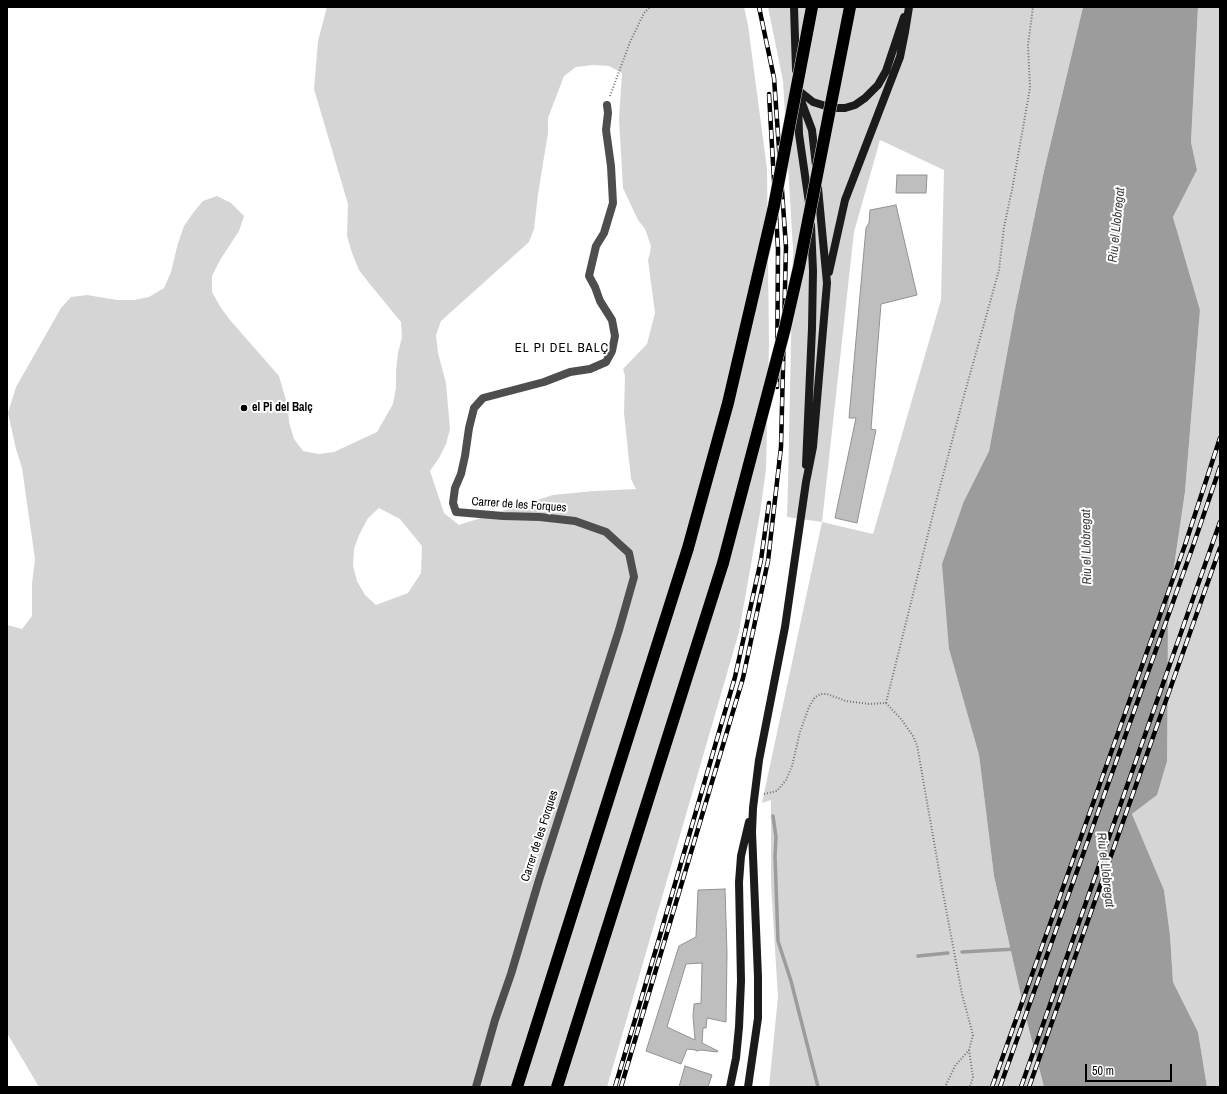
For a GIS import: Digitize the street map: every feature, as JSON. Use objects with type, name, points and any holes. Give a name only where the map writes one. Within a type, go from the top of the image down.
[{"type":"highway","points":[[517,1087],[688,548],[728,403],[774,206],[812,7]]},
{"type":"highway","points":[[557,1087],[723,563],[784,335],[800,267],[850,7]]},
{"type":"main road","points":[[794,7],[799,134],[810,214],[813,271],[812,328],[806,445],[806,482]]},
{"type":"main road","points":[[797,90],[813,102],[832,108],[850,106],[866,98],[878,85],[886,71],[899,29],[909,7]]},
{"type":"main road","points":[[748,1087],[757,1025],[758,998],[752,832],[754,794],[759,760],[785,627],[806,482],[813,447],[827,282],[845,200],[900,57],[909,7]]},
{"type":"main road","points":[[797,90],[812,130],[827,282]]},
{"type":"main road","points":[[730,1087],[736,1058],[739,1027],[741,981],[739,882],[741,856],[753,808]]},
{"type":"street","name":"Carrer de les Forques","points":[[476,1087],[495,1020],[511,974],[539,880],[619,630],[634,577],[629,554],[606,532],[575,521],[540,517],[503,516],[456,512],[453,503],[455,488],[464,462],[469,428],[474,408],[483,398],[537,384],[570,372],[590,369],[606,362],[612,351],[616,336],[612,320],[600,300],[589,276],[596,246],[604,233],[613,203],[611,166],[606,130],[608,113],[607,105]]},
{"type":"path","points":[[607,105],[630,42],[644,13],[650,7]]},
{"type":"path","points":[[886,703],[962,402],[999,270],[1004,227],[1030,88],[1028,45],[1033,7]]},
{"type":"path","points":[[754,794],[767,794],[777,791],[782,786],[792,766],[800,732],[809,707],[815,697],[821,694],[827,694],[846,701],[868,704],[886,703]]},
{"type":"path","points":[[886,703],[901,719],[913,736],[919,755],[924,792],[962,994],[973,1035],[970,1050],[955,1066],[946,1087]]},
{"type":"path","points":[[970,1050],[973,1076],[970,1087]]},
{"type":"shaded area","points":[[327,7],[744,7],[748,25],[767,169],[769,345],[766,469],[760,513],[739,632],[607,1087],[39,1087],[7,1033],[7,625],[22,629],[32,616],[32,584],[35,559],[22,468],[8,413],[16,387],[61,308],[71,297],[87,295],[117,300],[134,300],[149,297],[164,288],[171,272],[184,226],[203,201],[217,196],[231,203],[244,216],[239,231],[220,260],[212,276],[212,292],[230,320],[279,376],[288,407],[289,422],[294,439],[303,451],[319,454],[334,452],[377,432],[393,404],[396,388],[398,353],[402,337],[401,322],[359,270],[352,253],[347,236],[348,204],[314,89],[318,41]],"holes":[[[593,65],[609,66],[622,73],[619,119],[623,188],[638,220],[645,229],[651,246],[648,260],[655,313],[647,344],[623,369],[625,376],[624,413],[631,479],[636,489],[553,495],[459,525],[444,513],[430,471],[446,444],[450,429],[446,383],[438,353],[436,335],[441,321],[529,242],[534,229],[548,133],[548,118],[564,76],[576,67]],[[379,508],[400,519],[422,546],[421,573],[408,593],[376,605],[365,595],[357,581],[353,566],[354,549],[359,535],[368,518]]]},
{"type":"shaded area","points":[[768,7],[1083,7],[1044,171],[1016,305],[989,451],[964,501],[949,649],[979,755],[994,876],[1026,1018],[1044,1087],[769,1087],[778,997],[771,884],[771,800],[762,803],[822,522],[787,517],[793,249],[783,81]],"holes":[[[880,140],[944,170],[941,300],[873,534],[822,522],[854,232]]]},
{"type":"shaded area","points":[[1198,7],[1220,7],[1220,1087],[1207,1087],[1198,1032],[1173,982],[1170,935],[1164,890],[1132,814],[1157,795],[1168,607],[1185,492],[1200,310],[1173,217],[1197,170],[1191,142]]},
{"type":"water","name":"Riu el Llobregat","points":[[1083,7],[1198,7],[1191,142],[1197,170],[1173,217],[1200,310],[1185,492],[1168,607],[1167,761],[1157,795],[1132,814],[1164,890],[1170,935],[1173,982],[1198,1032],[1207,1087],[1044,1087],[1026,1018],[994,876],[979,755],[949,649],[942,564],[964,501],[989,451],[1016,305],[1044,171]]},
{"type":"building","points":[[897,175],[927,175],[926,193],[896,193]]},
{"type":"building","points":[[896,205],[917,295],[881,304],[871,429],[876,430],[857,523],[835,518],[856,418],[849,418],[866,228],[869,223],[870,210]]},
{"type":"building","points":[[725,889],[727,953],[726,1022],[707,1018],[706,1028],[703,1028],[702,1043],[718,1051],[696,1051],[687,1049],[681,1064],[646,1051],[679,946],[696,937],[698,890]],"holes":[[[702,963],[701,1003],[694,1004],[693,1016],[695,1040],[667,1027],[686,964]]]},
{"type":"building","points":[[685,1066],[712,1075],[708,1087],[679,1087]]},
{"type":"waterway","points":[[773,816],[776,837],[775,856],[778,941],[791,981],[818,1087]]},
{"type":"waterway","points":[[962,952],[1015,949]]},
{"type":"waterway","points":[[918,956],[948,953]]},
{"type":"railway","points":[[621,1087],[743,678],[768,561],[781,447],[786,247],[774,78],[759,7]]},
{"type":"railway","points":[[769,94],[778,249],[777,387]]},
{"type":"railway","points":[[992,1087],[1185,545],[1220,438]]},
{"type":"railway","points":[[1000,1087],[1220,467]]},
{"type":"railway","points":[[615,1087],[735,677],[761,560],[769,503]]},
{"type":"railway","points":[[1021,1087],[1220,522]]},
{"type":"railway","points":[[1029,1087],[1220,548]]},
{"type":"place","name":"el Pi del Balç","points":[[244,408]]},
{"type":"district","name":"EL PI DEL BALÇ","points":[[562,349]]}]
